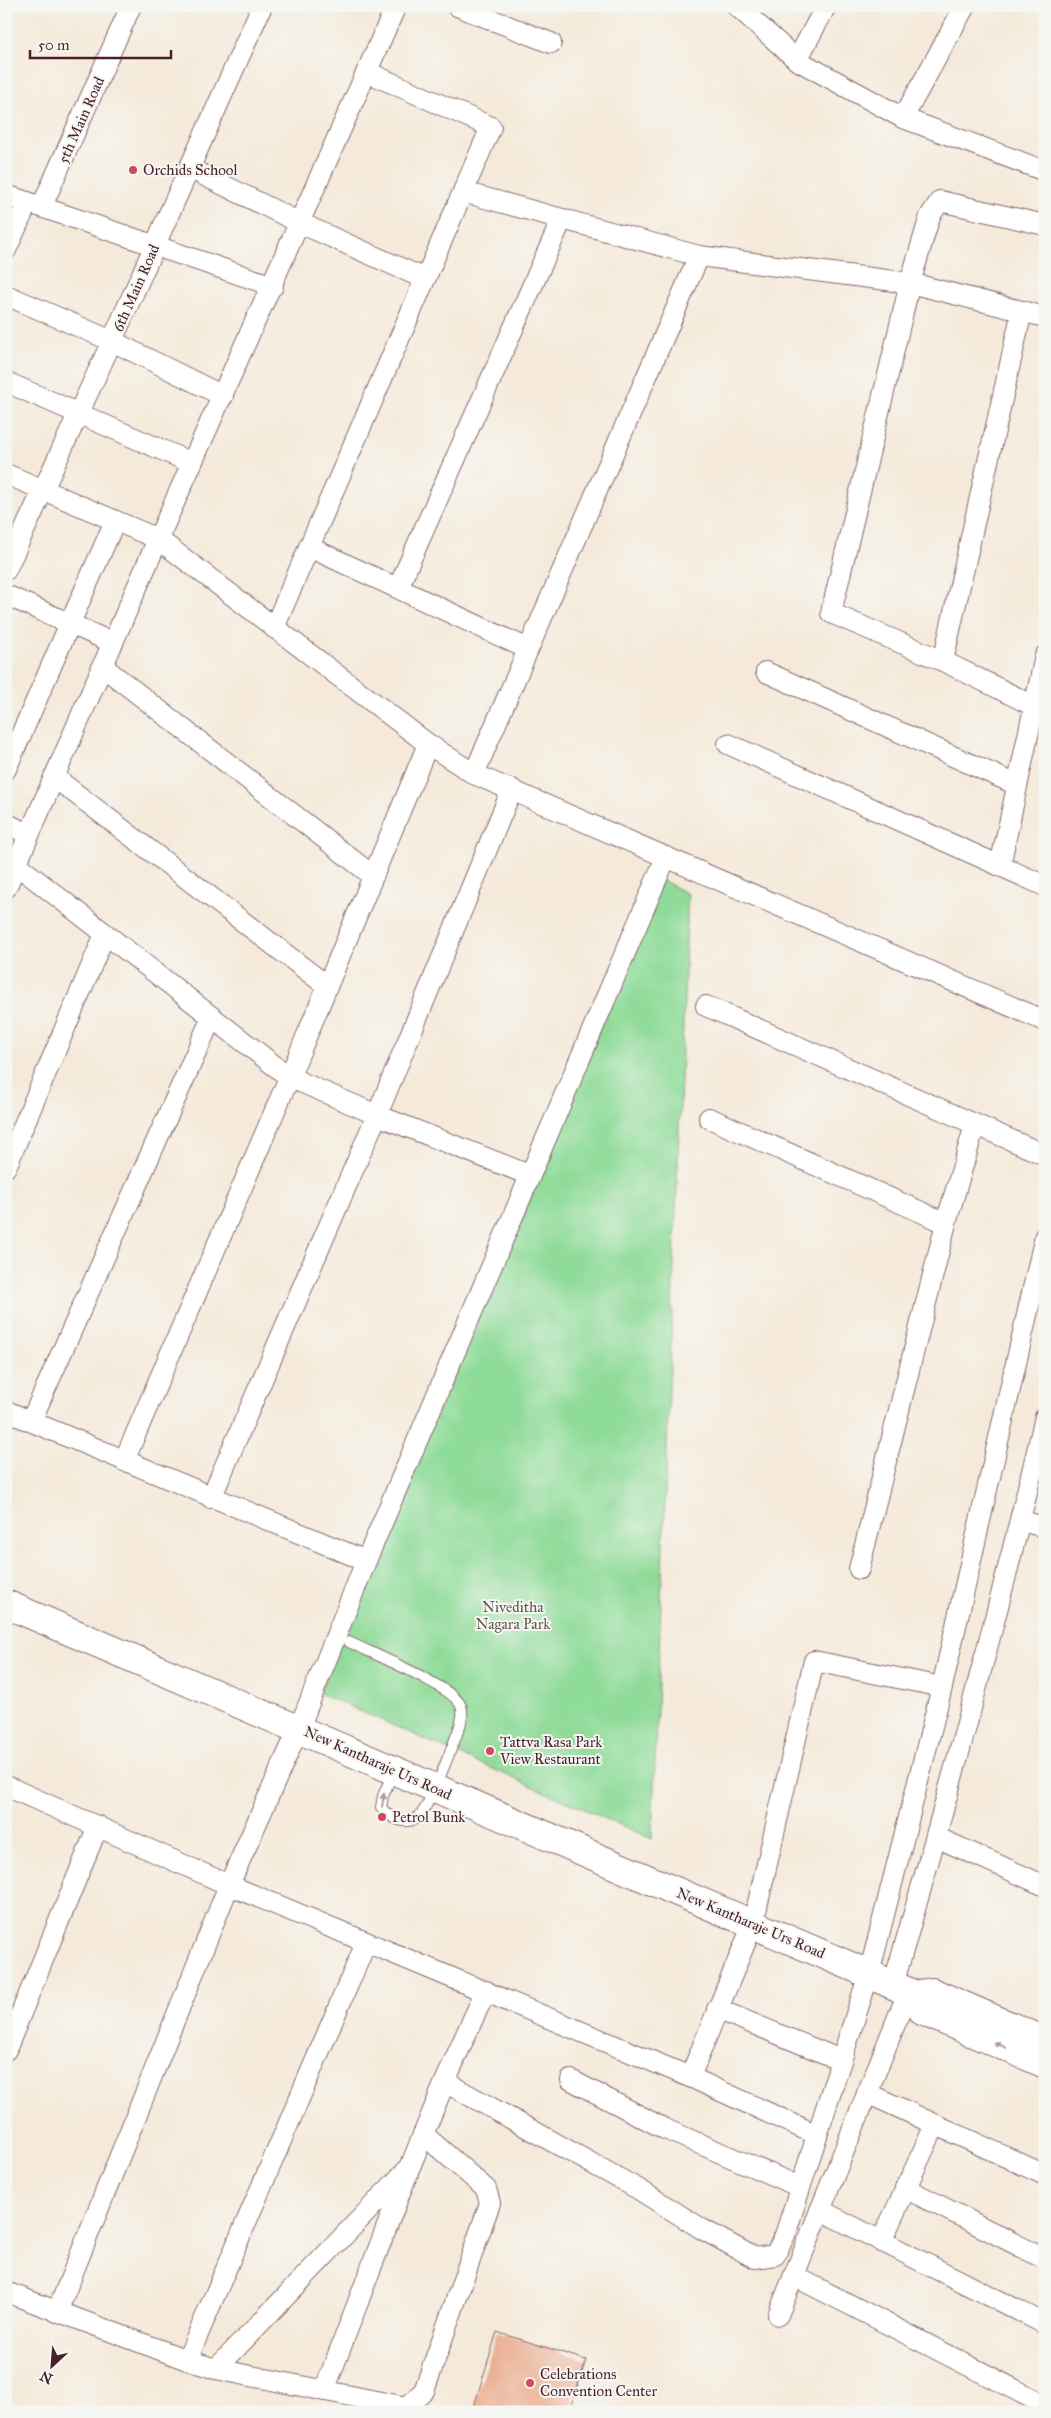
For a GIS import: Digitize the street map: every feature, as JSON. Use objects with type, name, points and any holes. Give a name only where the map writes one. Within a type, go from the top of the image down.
[{"type":"main road","name":"New Kantharaje Urs Road","points":[[6,1604],[299,1728],[394,1771],[896,1986],[932,1992],[1045,2041]]},
{"type":"main road","points":[[896,1986],[922,2011],[1045,2064]]},
{"type":"street","name":"5th Main Road","points":[[6,250],[35,204],[132,6]]},
{"type":"street","name":"6th Main Road","points":[[6,570],[112,341],[262,6]]},
{"type":"street","points":[[6,888],[158,539],[273,286],[396,6]]},
{"type":"street","points":[[457,6],[552,43]]},
{"type":"street","points":[[737,6],[796,60],[903,118],[1045,171]]},
{"type":"street","points":[[796,60],[826,6]]},
{"type":"street","points":[[903,118],[965,6]]},
{"type":"street","points":[[274,628],[491,127],[367,72]]},
{"type":"street","points":[[189,168],[300,223],[425,279]]},
{"type":"street","points":[[463,192],[699,256],[910,283],[1045,317]]},
{"type":"street","points":[[6,195],[273,286]]},
{"type":"street","points":[[1034,706],[943,661],[831,613],[910,283],[930,216],[940,201],[1045,225]]},
{"type":"street","points":[[398,588],[562,218]]},
{"type":"street","points":[[474,774],[699,256]]},
{"type":"street","points":[[6,295],[112,341],[223,396]]},
{"type":"street","points":[[943,661],[1022,311]]},
{"type":"street","points":[[6,382],[192,463]]},
{"type":"street","points":[[6,474],[158,539],[428,744],[474,774],[1045,1021]]},
{"type":"street","points":[[6,769],[115,521]]},
{"type":"street","points":[[309,547],[528,649]]},
{"type":"street","points":[[6,595],[113,643]]},
{"type":"street","points":[[1000,866],[1045,656]]},
{"type":"street","points":[[102,666],[373,876]]},
{"type":"street","points":[[766,672],[1017,785]]},
{"type":"street","points":[[124,1461],[289,1077],[428,744]]},
{"type":"street","points":[[728,744],[1045,886]]},
{"type":"street","points":[[54,777],[327,986]]},
{"type":"street","points":[[211,1498],[377,1115],[512,789]]},
{"type":"street","points":[[6,823],[30,835]]},
{"type":"street","points":[[57,2312],[229,1885],[299,1728],[366,1561],[529,1174],[666,857]]},
{"type":"street","points":[[16,865],[289,1077],[377,1115],[529,1174]]},
{"type":"street","points":[[6,1167],[105,934]]},
{"type":"street","points":[[706,1006],[1045,1155]]},
{"type":"street","points":[[31,1421],[212,1017]]},
{"type":"street","points":[[709,1118],[946,1222]]},
{"type":"street","points":[[859,1569],[946,1222],[975,1125]]},
{"type":"street","points":[[446,2082],[638,2189],[702,2229],[756,2258],[775,2255],[785,2234],[841,2060],[896,1986],[942,1688],[1045,1236]]},
{"type":"street","points":[[6,1411],[366,1561]]},
{"type":"street","points":[[778,2316],[867,2093],[1021,1520],[1045,1417]]},
{"type":"street","points":[[1021,1520],[1045,1527]]},
{"type":"street","points":[[690,2077],[753,1924],[814,1661],[942,1688]]},
{"type":"street","points":[[6,1786],[229,1885],[690,2077],[818,2135]]},
{"type":"street","points":[[6,2050],[98,1826]]},
{"type":"street","points":[[936,1837],[1045,1886]]},
{"type":"street","points":[[187,2360],[366,1942]]},
{"type":"street","points":[[324,2391],[424,2134],[486,1991]]},
{"type":"street","points":[[717,2009],[841,2060]]},
{"type":"street","points":[[571,2080],[665,2129],[800,2187]]},
{"type":"street","points":[[867,2093],[1045,2175]]},
{"type":"street","points":[[881,2242],[935,2125]]},
{"type":"street","points":[[6,2292],[187,2360],[216,2369],[406,2407],[424,2391],[490,2203],[486,2189],[424,2134]]},
{"type":"street","points":[[216,2369],[412,2164]]},
{"type":"street","points":[[906,2188],[1045,2259]]},
{"type":"street","points":[[820,2210],[1045,2324]]},
{"type":"street","points":[[794,2276],[1045,2405]]},
{"type":"lane","points":[[349,1642],[439,1686],[459,1702],[463,1713],[460,1726],[434,1788],[419,1817],[410,1821],[397,1819],[386,1814],[381,1807],[383,1796],[394,1771]]},
{"type":"green space","name":"Niveditha Nagara Park","points":[[662,880],[688,894],[652,1839],[319,1693]]},
{"type":"building","name":"Celebrations Convention Center","points":[[497,2332],[586,2360],[569,2412],[492,2412],[474,2406]]},
{"type":"place","name":"Orchids School","points":[[133,170]]},
{"type":"place","name":"Tattva Rasa Park View Restaurant","points":[[490,1751]]},
{"type":"place","name":"Petrol Bunk","points":[[382,1817]]},
{"type":"place","name":"Celebrations Convention Center","points":[[530,2383]]}]
